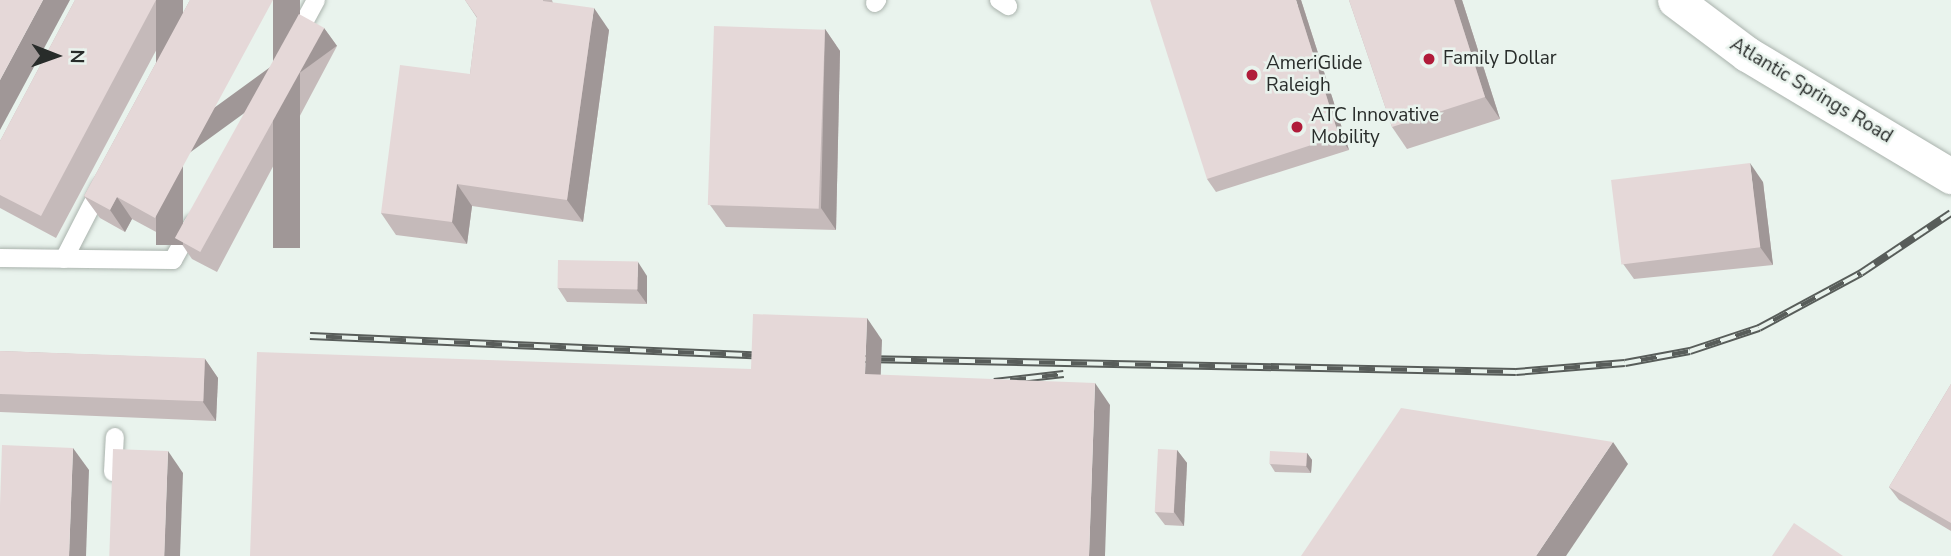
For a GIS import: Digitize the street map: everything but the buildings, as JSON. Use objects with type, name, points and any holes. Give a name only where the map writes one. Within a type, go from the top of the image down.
[{"type":"street","name":"Atlantic Springs Road","points":[[1675,0],[1746,54],[1951,176]]},
{"type":"lane","points":[[283,60],[316,0]]},
{"type":"lane","points":[[64,259],[109,172]]},
{"type":"lane","points":[[0,258],[173,260],[205,201]]},
{"type":"lane","points":[[113,490],[115,437]]},
{"type":"railway","points":[[863,359],[1516,372],[1625,363],[1690,351],[1759,328],[1861,273],[1951,213]]},
{"type":"railway","points":[[310,336],[772,356]]},
{"type":"railway","points":[[994,382],[1064,374]]},
{"type":"place","name":"Family Dollar","points":[[1429,59]]},
{"type":"place","name":"AmeriGlide Raleigh","points":[[1252,75]]},
{"type":"place","name":"ATC Innovative Mobility","points":[[1297,127]]}]
